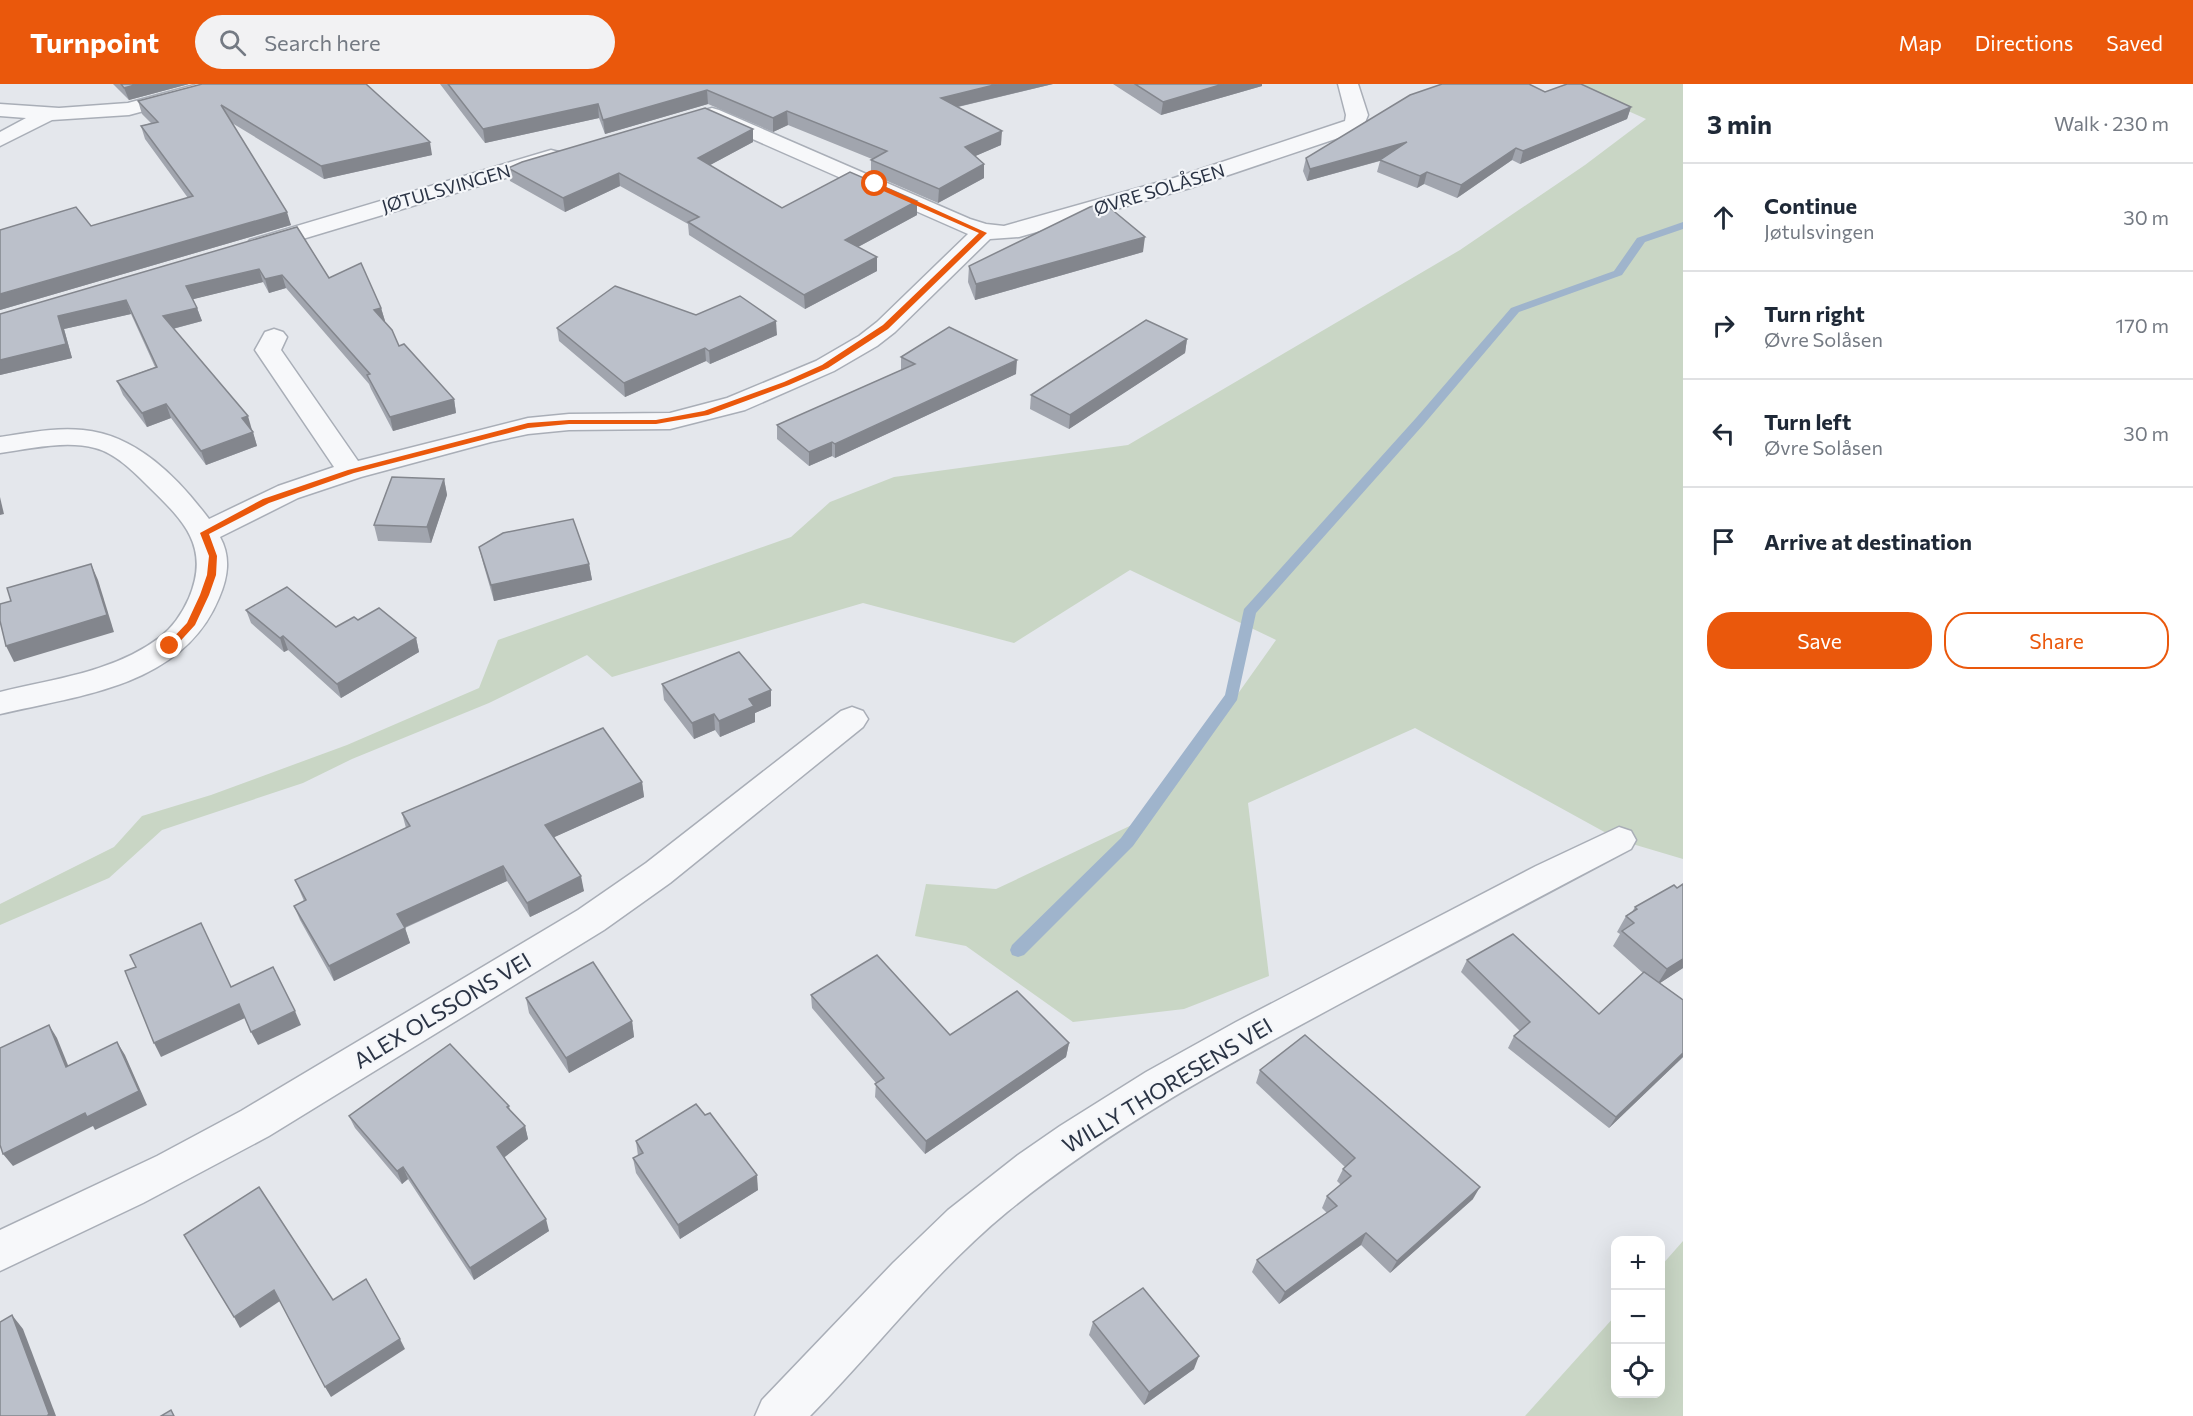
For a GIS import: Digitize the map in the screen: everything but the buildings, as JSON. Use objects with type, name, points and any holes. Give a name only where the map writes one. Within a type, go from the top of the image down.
[{"type":"street","points":[[0,110],[82,114],[129,109],[222,84]]},
{"type":"street","name":"ØVRE SOLÅSEN","points":[[983,233],[1011,232],[1074,215],[1182,183],[1354,125],[1357,115],[1348,84]]},
{"type":"street","points":[[204,533],[266,501],[351,471],[528,426],[569,422],[669,421],[736,404],[825,366],[867,341],[886,327],[983,233],[707,112],[696,115]]},
{"type":"street","points":[[0,140],[48,113]]},
{"type":"street","name":"JØTULSVINGEN","points":[[238,250],[572,151]]},
{"type":"street","points":[[274,337],[268,350],[351,471]]},
{"type":"street","points":[[0,445],[74,437],[107,443],[132,455],[172,495],[204,533],[213,556],[211,575],[205,595],[191,625],[170,646],[134,667],[0,703]]},
{"type":"street","name":"ALEX OLSSONS VEI","points":[[0,1251],[176,1166],[295,1101],[591,920],[658,873],[852,719]]},
{"type":"street","name":"WILLY THORESENS VEI","points":[[778,1416],[819,1377],[898,1289],[956,1231],[990,1200],[1101,1119],[1250,1033],[1619,840]]},
{"type":"green space","points":[[1568,84],[1683,84],[1683,859],[1619,840],[1415,728],[1248,803],[1269,976],[1184,1009],[1073,1022],[966,946],[915,936],[926,884],[996,889],[1151,816],[1276,640],[1130,570],[1014,643],[863,603],[612,677],[587,655],[489,703],[352,759],[303,783],[162,830],[109,878],[0,925],[0,904],[114,847],[142,816],[211,795],[347,745],[479,688],[498,640],[791,537],[830,502],[894,477],[1128,445],[1460,250],[1585,165],[1646,119]]},
{"type":"green space","points":[[1683,1241],[1683,1416],[1525,1416],[1611,1320],[1611,1398],[1665,1398],[1665,1261]]},
{"type":"waterway","points":[[1018,950],[1127,842],[1232,696],[1249,612],[1420,421],[1515,310],[1618,273],[1641,240],[1683,225]]},
{"type":"route","points":[[170,646],[191,625],[205,595],[211,575],[213,556],[204,533],[266,501],[351,471],[528,426],[569,422],[656,422],[705,413],[736,404],[787,384],[842,357],[867,341],[886,327],[983,233],[875,184]]}]
